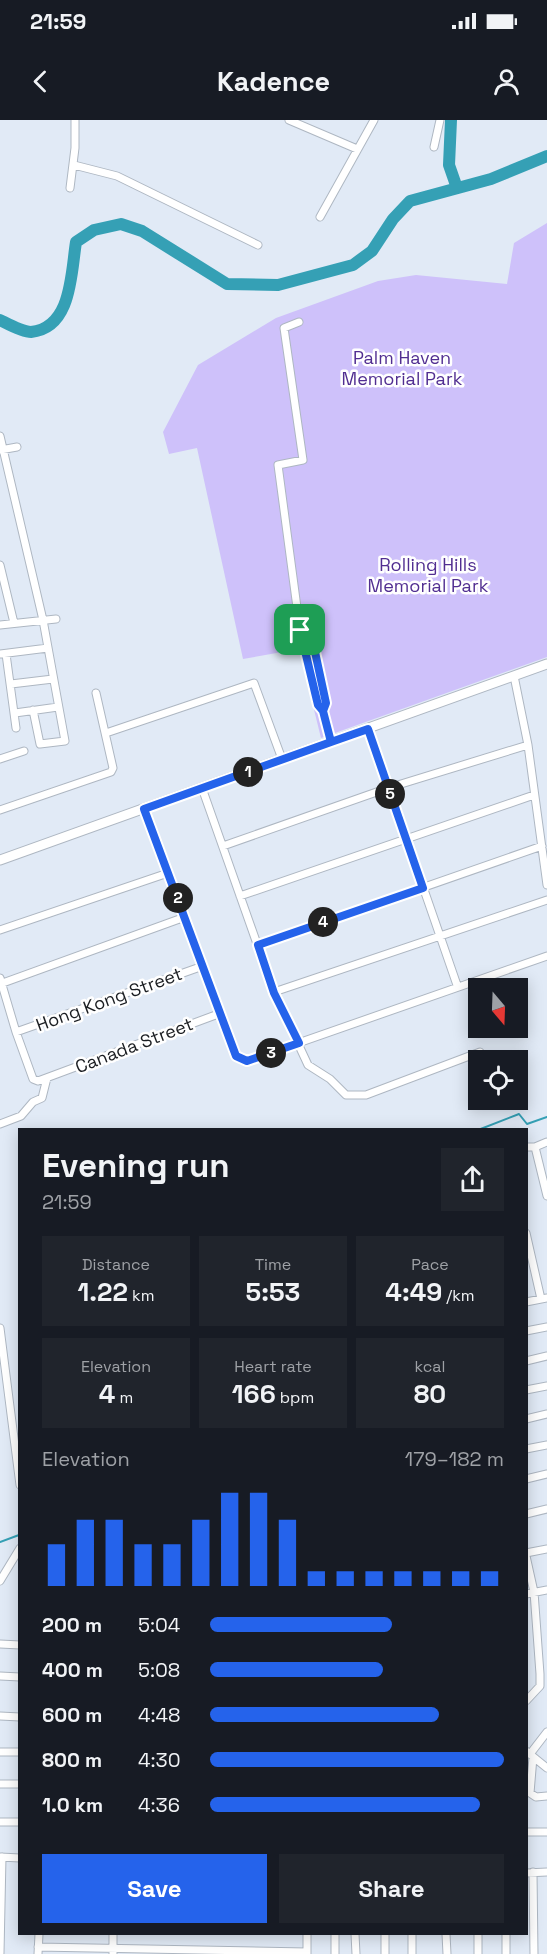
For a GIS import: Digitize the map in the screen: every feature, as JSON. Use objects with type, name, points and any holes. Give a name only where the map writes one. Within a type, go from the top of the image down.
[{"type":"main road","points":[[0,860],[547,664]]},
{"type":"street","points":[[70,188],[74,165],[75,120]]},
{"type":"street","points":[[289,120],[357,150]]},
{"type":"street","points":[[320,217],[374,120]]},
{"type":"street","points":[[434,147],[440,120]]},
{"type":"street","points":[[74,165],[117,176],[258,245]]},
{"type":"street","points":[[299,322],[284,328],[303,460],[278,465],[300,630],[318,705],[323,711],[331,742]]},
{"type":"street","points":[[0,436],[1,450],[44,620],[65,741],[43,746],[39,742],[33,710]]},
{"type":"street","points":[[1,450],[17,447]]},
{"type":"street","points":[[0,565],[14,623]]},
{"type":"street","points":[[0,625],[56,619]]},
{"type":"street","points":[[16,728],[11,684],[3,654],[48,648]]},
{"type":"street","points":[[514,676],[528,745],[547,885]]},
{"type":"street","points":[[11,684],[53,679]]},
{"type":"street","points":[[106,733],[254,682],[282,759]]},
{"type":"street","points":[[0,810],[111,772],[113,768],[96,693]]},
{"type":"street","points":[[15,713],[58,707]]},
{"type":"street","points":[[368,729],[457,986]]},
{"type":"street","points":[[223,846],[388,788],[528,745]]},
{"type":"street","points":[[0,759],[24,751]]},
{"type":"street","points":[[202,788],[274,993],[308,1065],[330,1079],[346,1095],[354,1097],[366,1095],[468,1057]]},
{"type":"street","points":[[240,896],[534,795]]},
{"type":"street","points":[[144,809],[236,1056],[241,1060],[247,1061],[547,956]]},
{"type":"street","points":[[258,945],[542,846]]},
{"type":"street","points":[[0,930],[168,873]]},
{"type":"street","points":[[274,993],[547,900]]},
{"type":"street","points":[[47,1078],[38,1081],[33,1079],[1,982],[185,917]]},
{"type":"street","name":"Hong Kong Street","points":[[16,1032],[203,966]]},
{"type":"street","name":"Canada Street","points":[[47,1078],[221,1013]]},
{"type":"street","points":[[0,1124],[21,1116],[33,1102],[42,1098],[47,1078]]},
{"type":"street","points":[[528,1147],[536,1147],[547,1142]]},
{"type":"street","points":[[536,1147],[547,1196]]},
{"type":"street","points":[[528,1240],[544,1298],[528,1302]]},
{"type":"street","points":[[528,1331],[547,1327]]},
{"type":"street","points":[[0,1328],[18,1469]]},
{"type":"street","points":[[528,1361],[547,1356]]},
{"type":"street","points":[[528,1390],[547,1386]]},
{"type":"street","points":[[528,1419],[547,1414]]},
{"type":"street","points":[[528,1449],[547,1445]]},
{"type":"street","points":[[528,1479],[547,1474]]},
{"type":"street","points":[[528,1514],[547,1509]]},
{"type":"street","points":[[528,1554],[547,1548]]},
{"type":"street","points":[[0,1581],[18,1551]]},
{"type":"street","points":[[528,1574],[543,1686],[528,1699]]},
{"type":"street","points":[[530,1593],[547,1590]]},
{"type":"street","points":[[0,1644],[18,1645]]},
{"type":"street","points":[[538,1653],[547,1652]]},
{"type":"street","points":[[0,1677],[18,1677]]},
{"type":"street","points":[[0,1716],[18,1717]]},
{"type":"street","points":[[547,1732],[530,1754],[530,1793],[536,1797],[547,1796]]},
{"type":"street","points":[[0,1752],[18,1752]]},
{"type":"street","points":[[530,1754],[547,1768]]},
{"type":"street","points":[[0,1784],[18,1784]]},
{"type":"street","points":[[0,1822],[18,1822]]},
{"type":"street","points":[[528,1832],[547,1832]]},
{"type":"street","points":[[0,1953],[1,1857],[18,1858]]},
{"type":"street","points":[[534,1954],[530,1872],[547,1872]]},
{"type":"street","points":[[39,1935],[38,1951],[307,1953],[307,1935]]},
{"type":"street","points":[[113,1935],[113,1951]]},
{"type":"street","points":[[335,1935],[335,1954]]},
{"type":"street","points":[[355,1935],[356,1954]]},
{"type":"street","points":[[385,1935],[385,1954]]},
{"type":"street","points":[[412,1935],[412,1954]]},
{"type":"street","points":[[446,1935],[447,1954]]},
{"type":"street","points":[[478,1935],[478,1954]]},
{"type":"street","points":[[506,1935],[506,1954]]},
{"type":"green space","points":[[547,223],[547,657],[321,738],[299,649],[243,659],[197,448],[169,454],[163,432],[198,365],[276,318],[378,281],[416,275],[507,284],[514,243]]},
{"type":"waterway","points":[[451,120],[449,165],[457,188]]},
{"type":"waterway","points":[[0,320],[27,332],[44,328],[55,321],[67,297],[76,242],[94,230],[121,224],[142,231],[227,284],[278,285],[353,265],[372,251],[393,219],[410,201],[491,179],[547,156]]},
{"type":"waterway","points":[[483,1128],[519,1114],[527,1124],[547,1117]]},
{"type":"waterway","points":[[0,1542],[18,1535]]},
{"type":"route","points":[[300,630],[308,632],[312,638],[326,703],[323,711],[331,742],[368,729],[423,888],[258,945],[274,993],[299,1043],[247,1061],[236,1056],[144,809],[331,742],[323,711],[318,705],[300,630]]},
{"type":"park label","name":"Palm Haven Memorial Park","points":[[402,367]]},
{"type":"park label","name":"Rolling Hills Memorial Park","points":[[428,574]]}]
